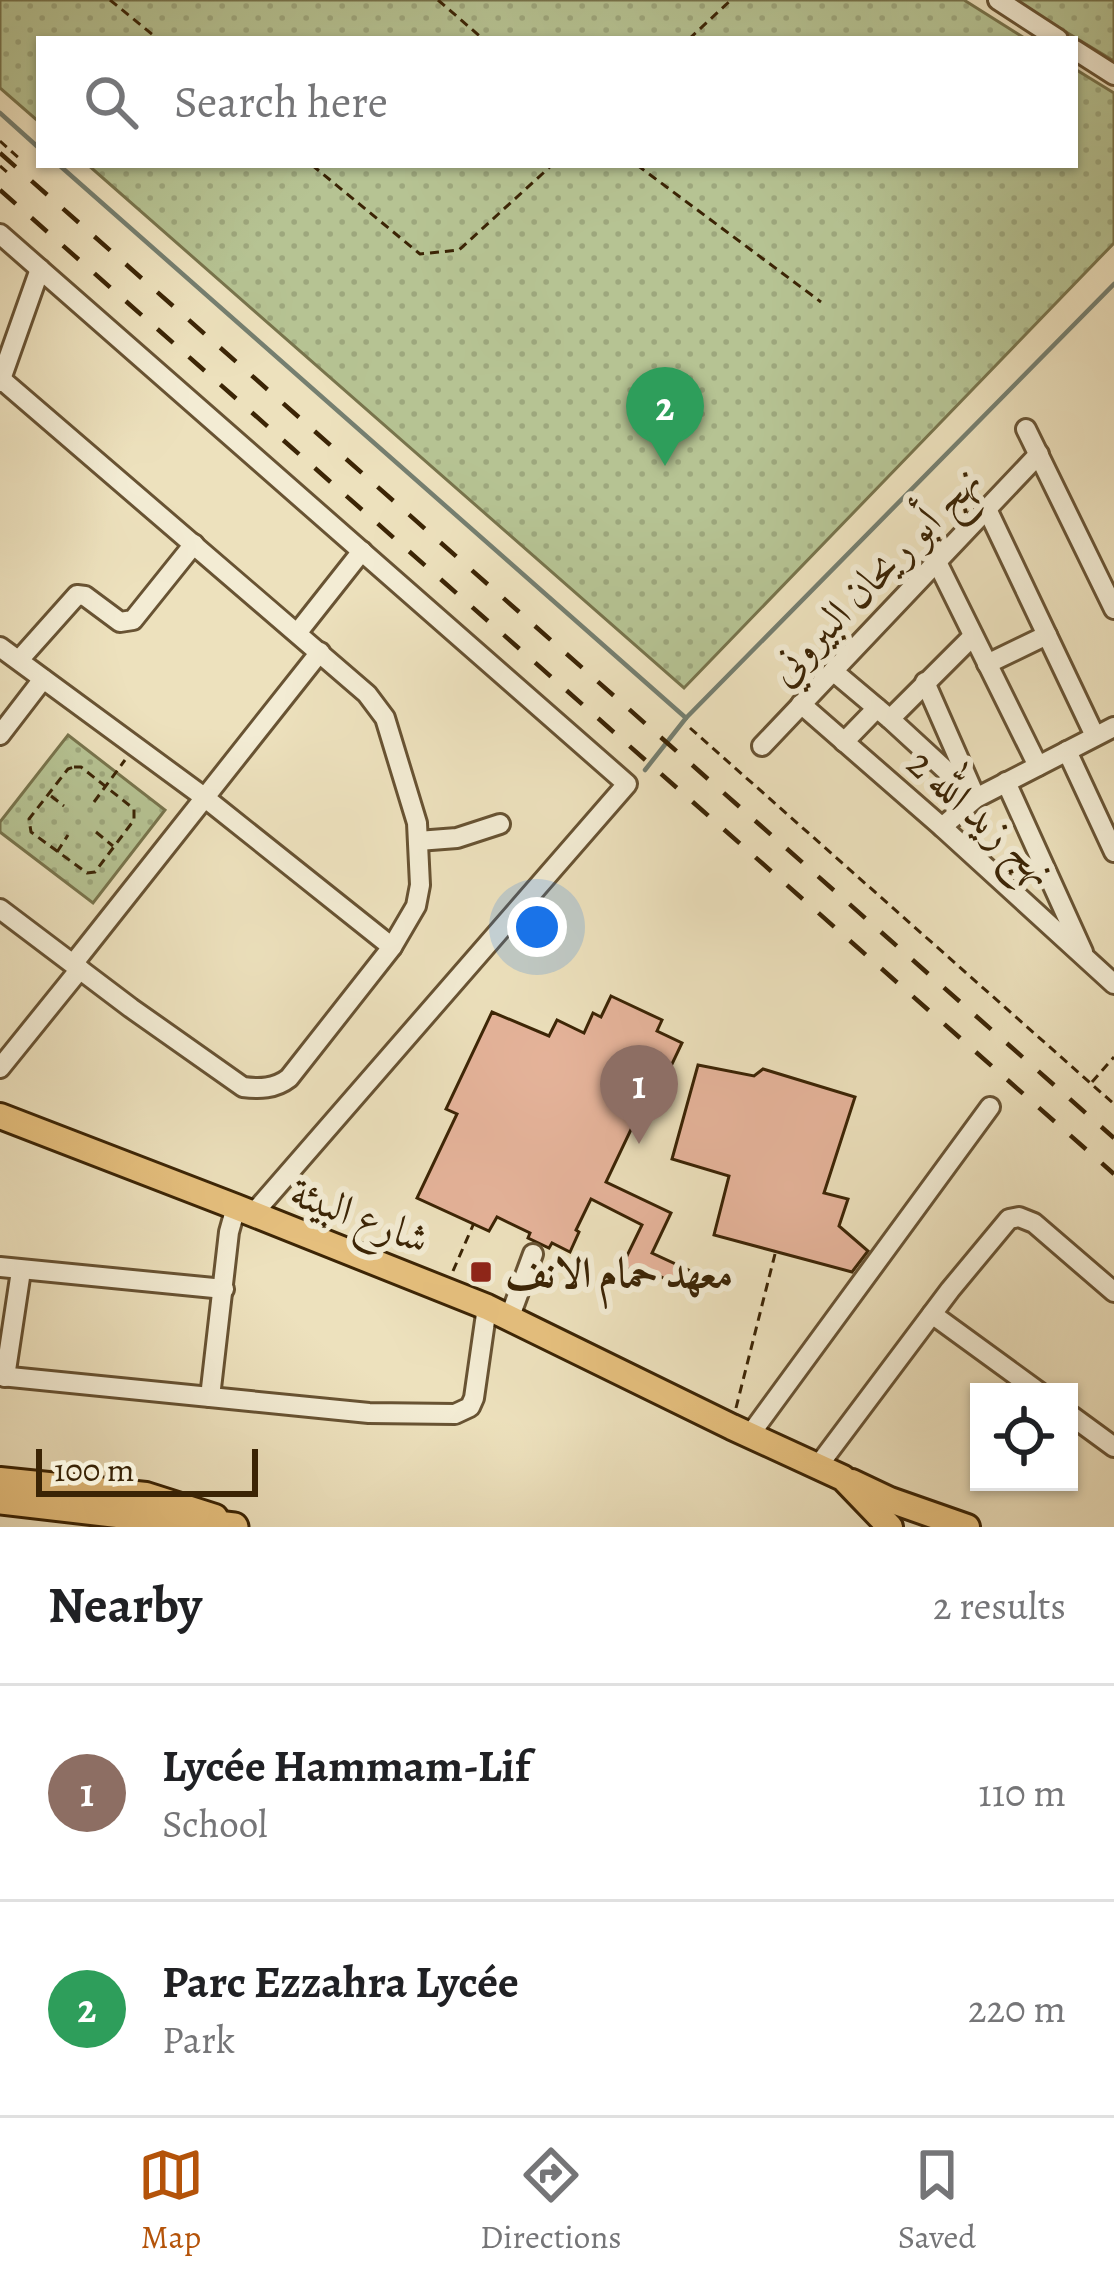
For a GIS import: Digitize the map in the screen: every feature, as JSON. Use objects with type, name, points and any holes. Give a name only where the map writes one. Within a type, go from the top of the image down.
[{"type":"highway","points":[[6,1504],[81,1527]]},
{"type":"highway","points":[[6,1504],[234,1527]]},
{"type":"main road","name":"شارع البيئة","points":[[0,1117],[498,1313],[843,1478],[871,1518],[890,1527]]},
{"type":"main road","points":[[843,1478],[967,1527]]},
{"type":"main road","points":[[6,1504],[146,1495],[246,1527]]},
{"type":"street","points":[[998,0],[1053,36]]},
{"type":"street","points":[[1078,52],[1114,75]]},
{"type":"street","points":[[0,234],[627,787],[229,1232],[210,1397]]},
{"type":"street","points":[[0,909],[243,1087],[257,1089],[289,1078],[392,947],[416,906],[420,885],[417,823],[385,718],[367,694],[0,380],[7,337],[40,269]]},
{"type":"street","points":[[1027,429],[1114,609]]},
{"type":"street","name":"نهج أبو ريحان البيروني","points":[[762,746],[1039,454]]},
{"type":"street","points":[[987,509],[1095,736]]},
{"type":"street","points":[[19,660],[76,595],[85,596],[120,622],[133,620],[194,544]]},
{"type":"street","points":[[298,632],[362,550]]},
{"type":"street","points":[[937,562],[1038,766]]},
{"type":"street","points":[[844,742],[925,682],[974,635]]},
{"type":"street","points":[[988,664],[1047,635]]},
{"type":"street","points":[[0,647],[204,796],[392,947]]},
{"type":"street","points":[[0,1068],[204,796],[320,652]]},
{"type":"street","points":[[833,671],[976,799]]},
{"type":"street","points":[[0,735],[44,679]]},
{"type":"street","points":[[925,682],[976,799]]},
{"type":"street","name":"نهج زيد الله 2","points":[[801,704],[1114,984]]},
{"type":"street","points":[[942,827],[976,799],[1114,727]]},
{"type":"street","points":[[1067,751],[1114,852]]},
{"type":"street","points":[[1006,782],[1087,960]]},
{"type":"street","points":[[418,841],[457,838],[500,824]]},
{"type":"street","points":[[740,1431],[991,1107]]},
{"type":"street","points":[[818,1466],[1009,1219],[1034,1223],[1114,1292]]},
{"type":"street","points":[[21,1270],[3,1376],[369,1413],[454,1414],[470,1407],[498,1313],[533,1254]]},
{"type":"street","points":[[0,1268],[224,1289]]},
{"type":"street","points":[[932,1314],[1027,1383]]},
{"type":"street","points":[[1078,1421],[1114,1447]]},
{"type":"path","points":[[110,0],[154,36]]},
{"type":"path","points":[[437,0],[479,36]]},
{"type":"path","points":[[692,36],[731,0]]},
{"type":"path","points":[[0,141],[20,159]]},
{"type":"path","points":[[0,166],[8,173]]},
{"type":"path","points":[[316,168],[420,254],[459,250],[549,168]]},
{"type":"path","points":[[641,168],[820,302]]},
{"type":"path","points":[[690,728],[1114,1104]]},
{"type":"path","points":[[94,802],[134,747]]},
{"type":"path","points":[[81,766],[134,809],[134,820],[95,872],[87,873],[31,832],[29,819],[49,794],[68,769],[81,766]]},
{"type":"path","points":[[49,794],[64,806]]},
{"type":"path","points":[[96,832],[114,846]]},
{"type":"path","points":[[57,852],[68,836]]},
{"type":"path","points":[[1090,1083],[1114,1057]]},
{"type":"path","points":[[445,1289],[474,1223]]},
{"type":"path","points":[[740,1431],[776,1254]]},
{"type":"green space","points":[[0,0],[964,0],[1021,36],[36,36],[36,119],[0,88]]},
{"type":"green space","points":[[1114,0],[1114,61],[1078,36],[1018,3]]},
{"type":"green space","points":[[1078,71],[1114,93],[1114,243],[684,688],[91,168],[1078,168]]},
{"type":"green space","points":[[68,735],[165,810],[93,903],[0,832],[0,822]]},
{"type":"building","points":[[611,996],[662,1020],[657,1031],[682,1043],[653,1104],[645,1100],[606,1182],[671,1213],[652,1253],[708,1279],[700,1297],[646,1269],[643,1276],[622,1266],[642,1225],[591,1199],[570,1252],[528,1238],[530,1233],[497,1217],[489,1231],[417,1198],[457,1114],[446,1109],[492,1012],[549,1036],[557,1020],[584,1033],[593,1013],[601,1017]]},
{"type":"building","points":[[698,1065],[754,1076],[763,1069],[855,1097],[824,1193],[848,1199],[839,1226],[868,1251],[852,1272],[714,1235],[729,1176],[672,1159]]},
{"type":"waterway","points":[[0,113],[36,145]]},
{"type":"waterway","points":[[62,168],[686,718]]},
{"type":"waterway","points":[[645,770],[686,718],[1114,284]]},
{"type":"railway","points":[[0,153],[1114,1138]]},
{"type":"railway","points":[[0,190],[1114,1174]]},
{"type":"place","name":"Parc Ezzahra Lycée","points":[[665,466]]},
{"type":"place","name":"Lycée Hammam-Lif","points":[[639,1144]]},
{"type":"place","name":"معهد حمام الانف","points":[[481,1272]]}]
